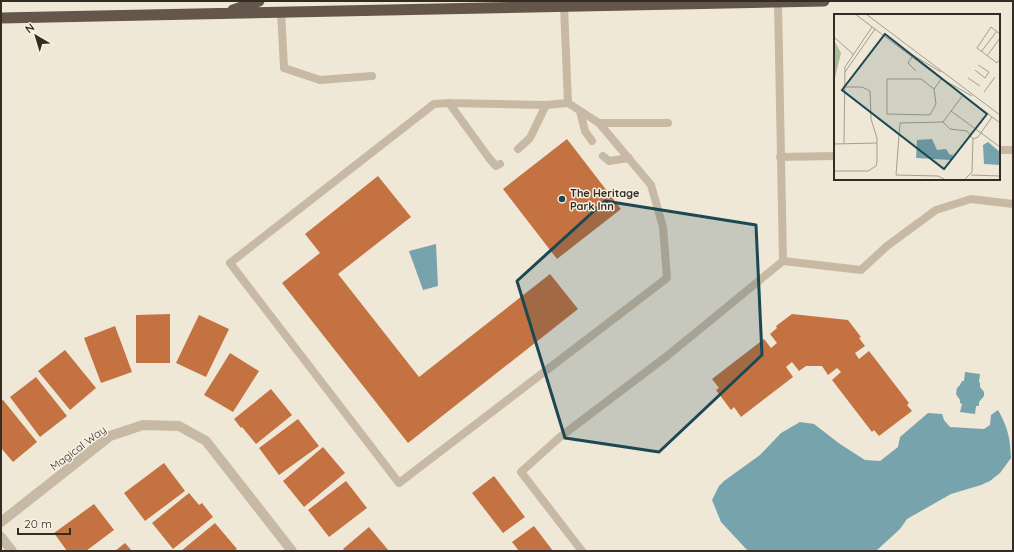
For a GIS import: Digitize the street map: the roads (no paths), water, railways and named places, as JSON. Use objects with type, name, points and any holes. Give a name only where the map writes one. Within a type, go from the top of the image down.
[{"type":"highway","points":[[223,13],[259,1]]},
{"type":"highway","points":[[1,18],[568,4],[824,1]]},
{"type":"street","name":"Magical Way","points":[[1,522],[110,436],[143,425],[179,426],[206,441],[292,551]]},
{"type":"street","points":[[1,537],[12,551]]},
{"type":"lane","points":[[778,2],[783,261]]},
{"type":"lane","points":[[568,4],[568,103]]},
{"type":"lane","points":[[281,12],[284,68],[320,80],[372,76]]},
{"type":"lane","points":[[449,103],[489,158],[496,166],[500,164]]},
{"type":"lane","points":[[568,103],[599,123],[651,185],[663,227],[667,278],[399,483],[230,263],[434,104],[546,104],[568,103]]},
{"type":"lane","points":[[518,149],[530,138],[546,104]]},
{"type":"lane","points":[[580,111],[585,131],[592,141]]},
{"type":"lane","points":[[599,123],[668,122]]},
{"type":"lane","points":[[1000,150],[1013,150]]},
{"type":"lane","points":[[603,156],[609,161],[629,158]]},
{"type":"lane","points":[[780,157],[834,156]]},
{"type":"lane","points":[[582,551],[521,472],[560,437],[667,356],[783,261],[861,270],[887,246],[936,210],[971,199],[1013,204]]},
{"type":"water","points":[[436,244],[438,286],[423,290],[409,251]]},
{"type":"water","points":[[965,372],[980,374],[979,382],[980,387],[984,392],[984,396],[979,402],[979,406],[976,406],[975,414],[960,412],[962,404],[960,403],[960,400],[956,394],[957,388],[962,381],[964,381]]},
{"type":"water","points":[[998,410],[1008,433],[1011,458],[1000,473],[990,481],[981,485],[951,494],[907,519],[900,529],[876,551],[748,551],[721,522],[712,500],[719,486],[724,481],[760,455],[781,433],[800,422],[814,424],[840,444],[865,460],[880,461],[898,447],[900,437],[928,413],[942,414],[944,420],[950,427],[984,429],[990,425],[991,415]]},
{"type":"place","name":"The Heritage Park Inn","points":[[562,199]]}]
